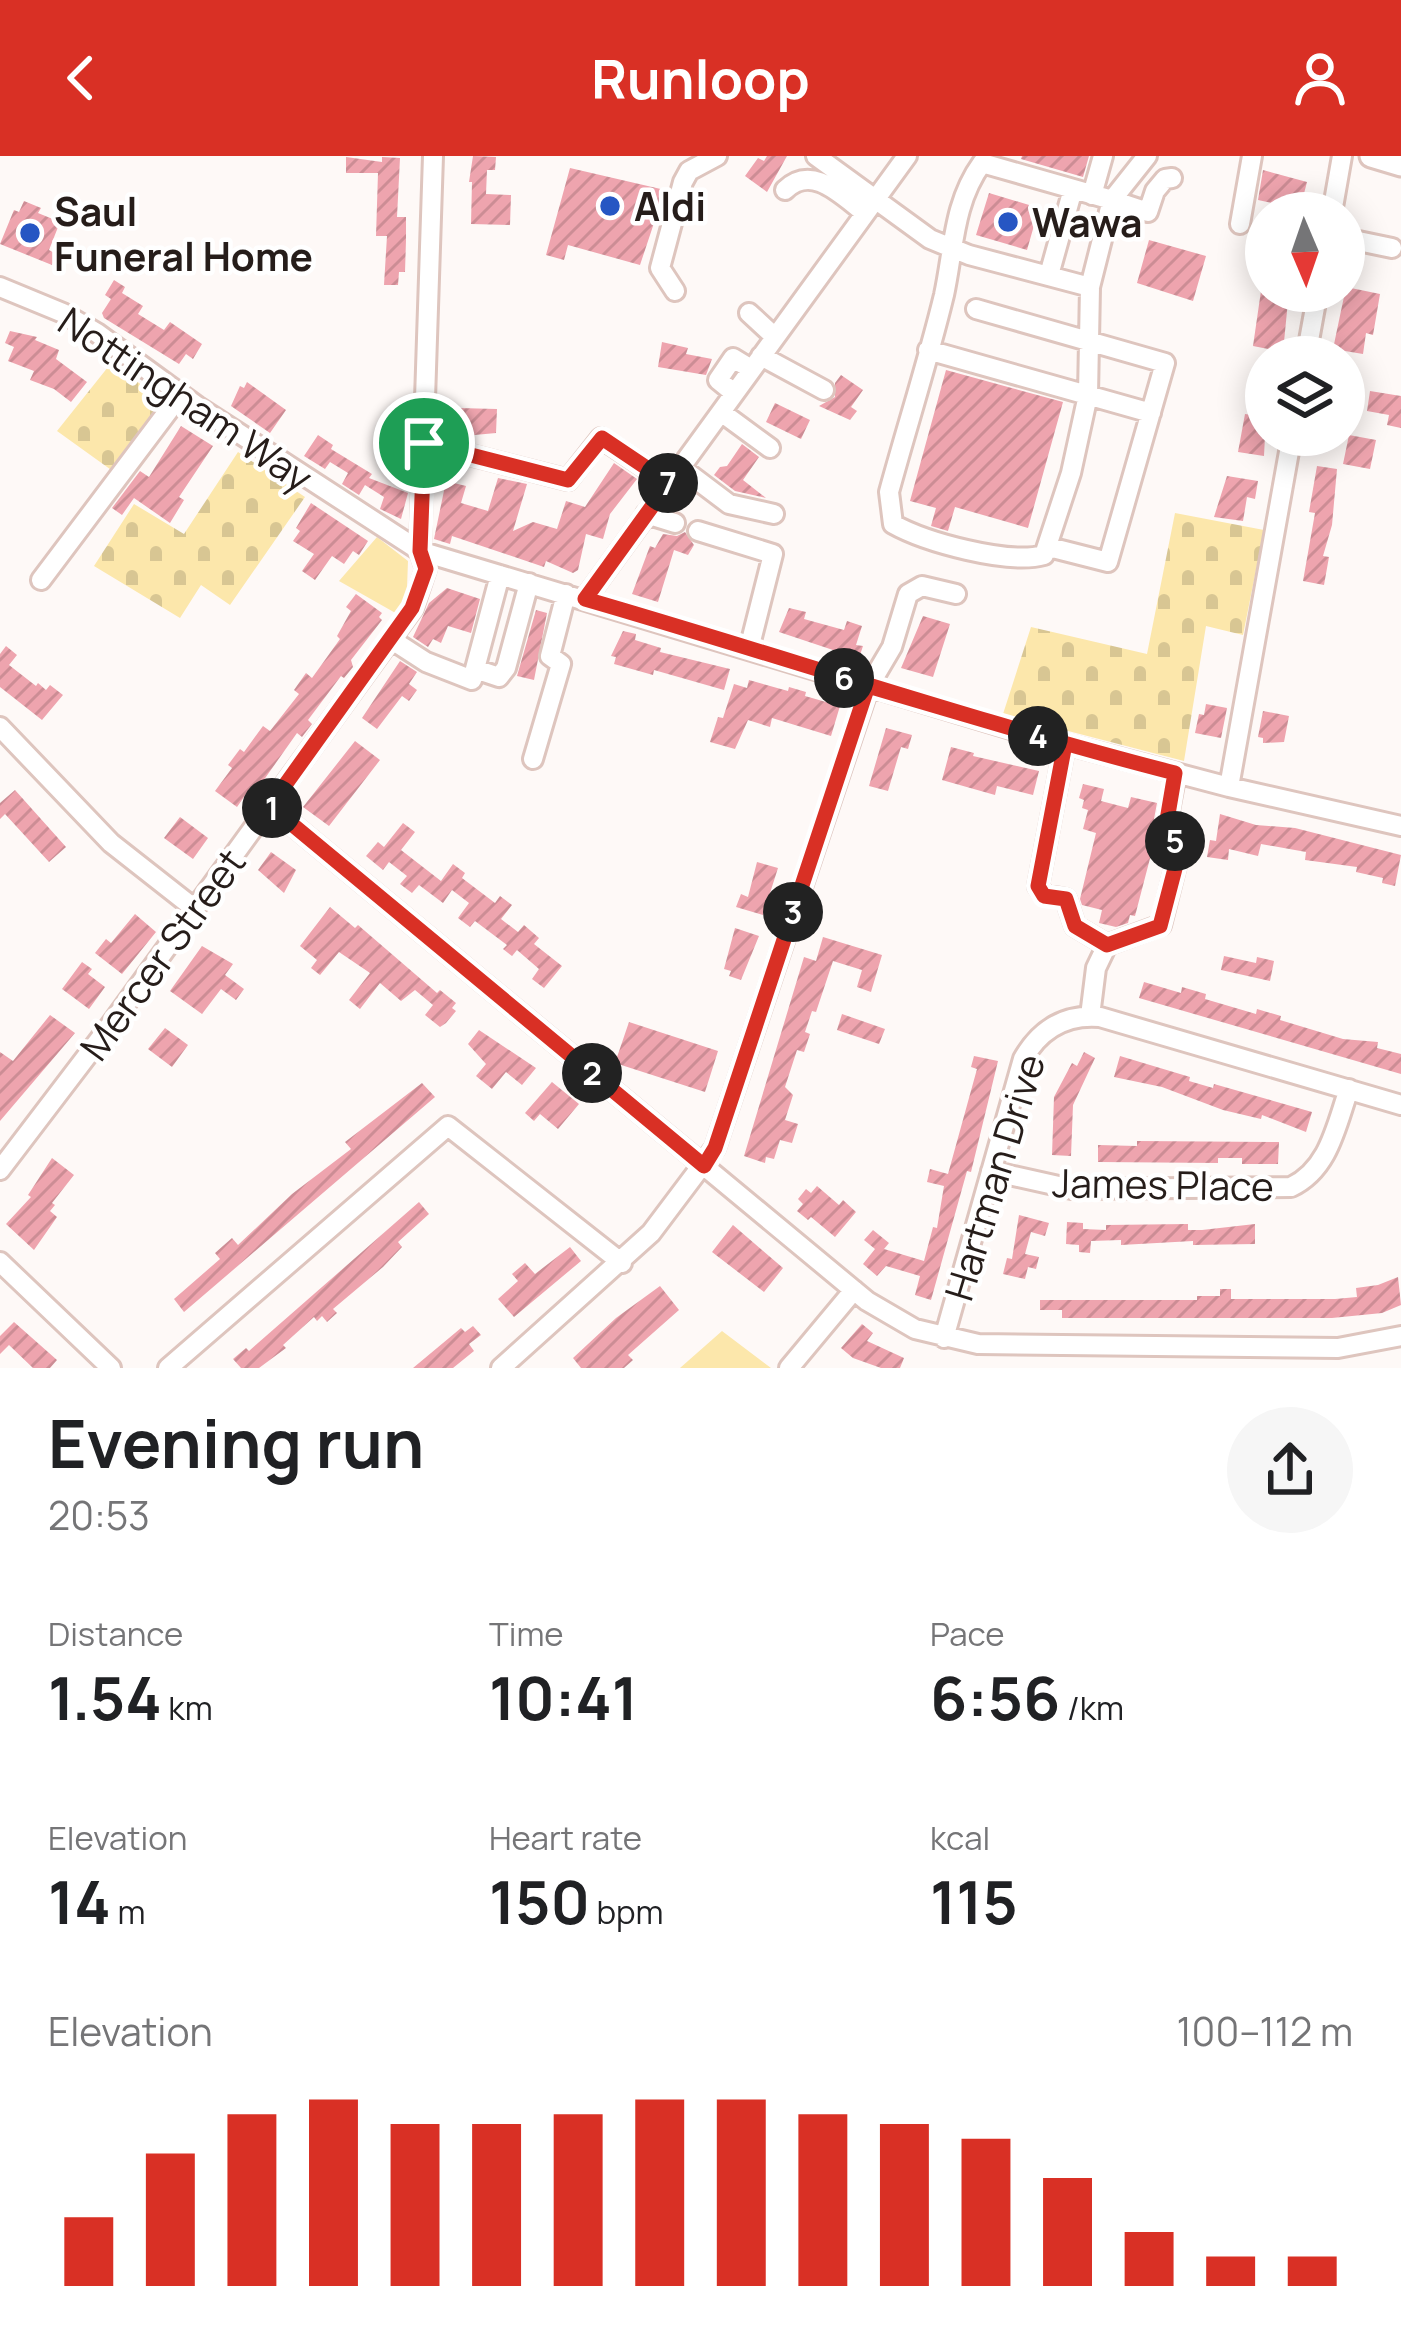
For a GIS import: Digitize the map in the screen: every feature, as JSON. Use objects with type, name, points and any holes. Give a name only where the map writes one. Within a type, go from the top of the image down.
[{"type":"main road","points":[[1370,156],[1401,164]]},
{"type":"street","name":"Mercer Street","points":[[0,1170],[412,608],[426,569],[420,551],[434,156]]},
{"type":"street","points":[[675,291],[660,268],[683,182],[689,171],[717,156]]},
{"type":"street","points":[[816,156],[871,205]]},
{"type":"street","points":[[533,760],[560,664],[550,656],[576,596],[646,514],[907,156]]},
{"type":"street","points":[[1049,275],[1082,192],[1103,156]]},
{"type":"street","points":[[1240,224],[1252,156]]},
{"type":"street","points":[[1336,192],[1342,156]]},
{"type":"street","points":[[1144,158],[1112,200],[1090,287],[1088,395],[1044,555],[1032,559],[1001,556],[893,524],[889,492],[946,280],[949,246],[969,181],[984,159],[1082,192],[1112,200],[1148,212],[1155,191],[1165,178],[1172,178]]},
{"type":"street","points":[[785,190],[796,179],[812,178],[949,246],[1090,287]]},
{"type":"street","points":[[1365,242],[1393,248]]},
{"type":"street","name":"Nottingham Way","points":[[0,287],[97,333],[420,551],[1065,744],[1401,826]]},
{"type":"street","points":[[976,309],[1165,363],[1108,562],[1049,547]]},
{"type":"street","points":[[748,313],[775,337]]},
{"type":"street","points":[[928,350],[1151,413]]},
{"type":"street","points":[[756,363],[824,390]]},
{"type":"street","points":[[41,580],[181,394]]},
{"type":"street","points":[[721,412],[770,448]]},
{"type":"street","points":[[424,443],[568,480],[602,438],[729,504],[774,514]]},
{"type":"street","points":[[1229,787],[1288,456]]},
{"type":"street","points":[[646,514],[675,523]]},
{"type":"street","points":[[698,530],[773,554],[749,649]]},
{"type":"street","points":[[392,640],[450,674],[472,680],[500,575]]},
{"type":"street","points":[[475,669],[499,677],[506,668],[529,583]]},
{"type":"street","points":[[501,1368],[622,1263],[651,1233],[715,1148],[868,686],[892,647],[908,594],[922,586],[956,595]]},
{"type":"street","points":[[0,727],[111,843],[195,909]]},
{"type":"street","points":[[1065,744],[1038,886],[1044,896],[1066,899],[1075,926],[1107,945]]},
{"type":"street","points":[[1090,1016],[1096,968],[1107,945],[1160,926],[1177,861],[1178,850],[1166,826],[1175,773]]},
{"type":"street","points":[[270,806],[888,1316],[944,1338],[978,1344],[1338,1348],[1401,1336]]},
{"type":"street","name":"Hartman Drive","points":[[944,1338],[1023,1059],[1055,1024],[1090,1016],[1401,1105]]},
{"type":"street","name":"James Place","points":[[991,1171],[1072,1189],[1291,1187],[1314,1173],[1324,1160],[1349,1090]]},
{"type":"street","points":[[168,1368],[448,1126],[622,1263]]},
{"type":"street","points":[[0,1262],[111,1368]]},
{"type":"street","points":[[789,1368],[854,1290]]},
{"type":"green space","points":[[112,362],[166,404],[114,472],[57,431]]},
{"type":"green space","points":[[238,452],[305,497],[230,605],[201,585],[180,618],[94,566],[134,504],[184,534]]},
{"type":"green space","points":[[1175,513],[1264,530],[1243,635],[1206,626],[1184,761],[1003,714],[1031,627],[1147,654]]},
{"type":"green space","points":[[377,537],[408,561],[399,615],[339,581]]},
{"type":"green space","points":[[722,1331],[771,1368],[680,1368]]},
{"type":"building","points":[[473,156],[496,157],[495,170],[487,170],[486,194],[511,195],[510,225],[471,224]]},
{"type":"building","points":[[767,156],[787,156],[767,192],[745,176],[758,158],[764,161]]},
{"type":"building","name":"Wawa","points":[[1022,156],[1089,156],[1083,177]]},
{"type":"building","points":[[346,157],[382,162],[382,157],[400,158],[397,217],[406,217],[406,240],[405,272],[399,272],[398,285],[384,285],[387,236],[376,236],[378,173],[346,173]]},
{"type":"building","name":"Aldi","points":[[570,168],[665,190],[640,265],[568,245],[564,260],[546,255]]},
{"type":"building","points":[[1263,170],[1307,182],[1304,192],[1259,192]]},
{"type":"building","name":"Wawa","points":[[989,193],[1039,208],[1027,250],[976,235]]},
{"type":"building","name":"Saul Funeral Home","points":[[24,201],[60,222],[49,250],[56,254],[52,265],[0,244],[14,210],[19,212]]},
{"type":"building","points":[[1149,240],[1206,256],[1193,301],[1137,283]]},
{"type":"building","points":[[114,280],[125,287],[122,293],[143,306],[138,314],[164,330],[170,322],[202,344],[193,359],[186,354],[179,364],[104,318],[102,313],[111,299],[105,295]]},
{"type":"building","points":[[1365,291],[1380,294],[1373,335],[1366,333],[1365,340],[1365,336],[1336,336],[1341,312],[1365,312]]},
{"type":"building","points":[[1258,312],[1287,312],[1285,336],[1254,336]]},
{"type":"building","points":[[10,331],[37,337],[35,340],[59,350],[56,359],[87,382],[71,402],[30,380],[34,371],[8,361],[14,347],[5,343]]},
{"type":"building","points":[[662,342],[688,348],[686,354],[712,359],[706,375],[658,367]]},
{"type":"building","points":[[946,370],[1063,402],[1028,528],[955,507],[948,531],[931,526],[936,508],[910,501]]},
{"type":"building","points":[[841,375],[863,390],[851,407],[857,411],[850,420],[819,406],[835,397],[835,383]]},
{"type":"building","points":[[247,382],[286,410],[270,433],[231,406],[240,386],[244,388]]},
{"type":"building","points":[[1370,391],[1401,396],[1401,428],[1387,425],[1389,415],[1367,411]]},
{"type":"building","points":[[775,403],[810,420],[801,439],[766,422]]},
{"type":"building","points":[[458,408],[497,409],[496,433],[464,436],[458,432]]},
{"type":"building","points":[[1245,414],[1245,453],[1238,452]]},
{"type":"building","points":[[181,426],[213,446],[179,497],[184,500],[170,523],[134,498],[122,515],[112,508],[140,471],[149,477]]},
{"type":"building","points":[[318,435],[333,445],[331,449],[372,474],[369,478],[408,493],[401,519],[380,509],[384,497],[365,485],[359,495],[342,484],[348,473],[330,462],[325,469],[304,456]]},
{"type":"building","points":[[1365,438],[1376,440],[1370,469],[1343,464],[1345,456],[1365,456]]},
{"type":"building","points":[[742,444],[759,457],[743,480],[766,498],[735,491],[714,475],[727,466]]},
{"type":"building","points":[[614,463],[637,479],[610,514],[603,539],[586,534],[578,570],[573,573],[452,536],[450,544],[434,539],[446,481],[466,486],[461,503],[488,511],[498,478],[527,484],[513,531],[533,522],[557,529],[566,501],[585,507]]},
{"type":"building","points":[[1317,466],[1337,469],[1332,525],[1323,556],[1329,557],[1324,585],[1303,581],[1315,513],[1309,512]]},
{"type":"building","points":[[1227,476],[1258,481],[1255,499],[1247,497],[1243,521],[1214,517]]},
{"type":"building","points":[[311,503],[368,541],[359,555],[353,551],[344,564],[332,556],[315,580],[302,571],[314,554],[293,541]]},
{"type":"building","points":[[685,532],[694,545],[688,555],[674,550],[658,602],[632,594],[650,546],[655,548],[663,534]]},
{"type":"building","points":[[447,588],[480,599],[471,633],[448,626],[441,643],[433,639],[428,647],[413,637],[429,603]]},
{"type":"building","points":[[356,594],[382,613],[382,620],[351,660],[353,667],[308,720],[312,724],[302,737],[297,733],[256,791],[251,787],[237,807],[215,791],[232,768],[228,765],[263,726],[270,731],[299,694],[294,690],[306,673],[312,678],[340,639],[337,636],[351,611],[346,607]]},
{"type":"building","points":[[789,608],[806,612],[804,619],[844,630],[847,621],[862,626],[856,645],[863,646],[859,658],[841,657],[842,653],[779,632]]},
{"type":"building","points":[[536,610],[547,613],[534,680],[517,676]]},
{"type":"building","points":[[923,616],[950,624],[933,677],[901,668]]},
{"type":"building","points":[[623,631],[661,648],[660,652],[730,669],[724,690],[614,664],[616,657],[611,656]]},
{"type":"building","points":[[6,646],[17,655],[9,665],[36,686],[46,690],[50,685],[63,695],[42,720],[0,687],[0,654]]},
{"type":"building","points":[[400,661],[417,672],[409,684],[417,690],[409,701],[402,696],[377,729],[362,718]]},
{"type":"building","points":[[749,680],[788,691],[789,687],[840,706],[831,736],[772,718],[770,727],[748,720],[735,749],[710,742],[734,684],[747,688]]},
{"type":"building","points":[[1206,704],[1227,708],[1221,738],[1195,733]]},
{"type":"building","points":[[1263,711],[1289,716],[1284,742],[1263,743],[1258,737]]},
{"type":"building","points":[[886,728],[912,735],[908,749],[901,747],[888,791],[869,786]]},
{"type":"building","points":[[355,741],[380,760],[329,826],[303,807]]},
{"type":"building","points":[[951,747],[1039,771],[1033,795],[997,786],[995,795],[942,780]]},
{"type":"building","points":[[1083,784],[1104,789],[1101,801],[1128,808],[1131,797],[1157,803],[1149,846],[1153,847],[1135,916],[1116,927],[1099,923],[1102,910],[1082,905],[1080,899],[1096,833],[1083,829],[1088,810],[1079,798]]},
{"type":"building","points":[[15,790],[66,847],[49,862],[5,814],[0,819],[0,803]]},
{"type":"building","points":[[1220,814],[1401,855],[1395,886],[1356,872],[1357,867],[1305,860],[1306,852],[1261,844],[1258,856],[1229,849],[1228,860],[1207,857],[1210,840],[1216,841]]},
{"type":"building","points":[[180,817],[208,838],[193,859],[164,838]]},
{"type":"building","points":[[403,823],[415,832],[401,850],[441,881],[453,864],[465,873],[462,878],[495,903],[500,896],[512,905],[501,919],[518,932],[524,925],[539,938],[534,944],[562,966],[544,988],[532,979],[539,969],[517,950],[512,956],[503,949],[507,945],[475,921],[470,927],[458,918],[469,903],[452,890],[443,903],[419,885],[412,893],[400,884],[407,876],[389,862],[383,870],[366,856],[378,842],[384,847]]},
{"type":"building","points":[[271,852],[296,870],[284,893],[258,870]]},
{"type":"building","points":[[757,862],[778,868],[763,915],[736,907],[741,894],[748,897]]},
{"type":"building","points":[[330,907],[456,1003],[446,1023],[440,1027],[425,1015],[433,1005],[415,990],[401,1001],[380,983],[360,1009],[349,1000],[370,973],[339,952],[320,975],[311,968],[317,960],[300,946]]},
{"type":"building","points":[[135,914],[156,932],[122,974],[95,953],[106,939],[111,943]]},
{"type":"building","points":[[735,928],[759,936],[741,980],[724,969]]},
{"type":"building","points":[[823,937],[882,955],[871,992],[857,987],[862,970],[833,961],[805,1032],[810,1034],[804,1052],[797,1050],[785,1087],[793,1095],[785,1120],[798,1124],[792,1143],[780,1140],[774,1159],[766,1157],[765,1163],[744,1156],[804,957],[816,961]]},
{"type":"building","points":[[202,946],[233,964],[225,975],[244,989],[236,1000],[221,989],[202,1014],[170,991]]},
{"type":"building","points":[[1224,956],[1256,963],[1257,957],[1274,961],[1270,981],[1221,970]]},
{"type":"building","points":[[82,962],[92,969],[88,974],[105,987],[89,1009],[62,989]]},
{"type":"building","points":[[1144,982],[1181,993],[1182,987],[1206,994],[1205,999],[1256,1014],[1257,1009],[1343,1039],[1378,1042],[1377,1048],[1401,1054],[1401,1074],[1139,998]]},
{"type":"building","points":[[842,1014],[885,1029],[879,1044],[837,1030]]},
{"type":"building","points":[[50,1015],[75,1033],[0,1121],[0,1052],[13,1061]]},
{"type":"building","points":[[629,1022],[718,1051],[705,1092],[615,1063]]},
{"type":"building","points":[[165,1028],[188,1045],[172,1067],[148,1049]]},
{"type":"building","points":[[479,1030],[536,1068],[522,1085],[506,1072],[492,1089],[476,1076],[486,1064],[468,1044]]},
{"type":"building","points":[[1084,1052],[1095,1058],[1073,1105],[1071,1156],[1052,1155],[1054,1097],[1072,1063],[1077,1066]]},
{"type":"building","points":[[974,1056],[998,1061],[971,1172],[967,1171],[931,1300],[915,1295],[920,1276],[886,1266],[877,1276],[863,1264],[875,1249],[864,1240],[873,1230],[889,1243],[884,1249],[924,1261],[933,1227],[937,1228],[944,1186],[927,1182],[930,1169],[948,1174],[977,1069],[971,1067]]},
{"type":"building","points":[[1120,1056],[1213,1088],[1214,1084],[1312,1112],[1306,1132],[1262,1115],[1261,1119],[1223,1110],[1162,1087],[1114,1077]]},
{"type":"building","points":[[552,1082],[579,1104],[558,1129],[540,1114],[534,1121],[525,1113]]},
{"type":"building","points":[[422,1083],[435,1097],[184,1312],[174,1299],[220,1259],[215,1253],[232,1238],[238,1245],[292,1194],[351,1149],[345,1142]]},
{"type":"building","points":[[1137,1141],[1279,1142],[1278,1164],[1242,1164],[1242,1158],[1218,1158],[1218,1163],[1098,1162],[1098,1145],[1137,1146]]},
{"type":"building","points":[[52,1158],[74,1175],[52,1203],[50,1211],[57,1217],[34,1250],[6,1224],[31,1197]]},
{"type":"building","points":[[817,1186],[839,1205],[843,1200],[856,1212],[835,1237],[797,1211],[803,1204],[798,1199],[806,1189],[811,1193]]},
{"type":"building","points":[[419,1202],[429,1214],[398,1242],[402,1247],[383,1267],[333,1309],[337,1313],[327,1322],[322,1316],[317,1321],[314,1317],[283,1345],[286,1348],[259,1368],[241,1368],[233,1359],[246,1348],[249,1351]]},
{"type":"building","points":[[1019,1215],[1049,1223],[1045,1236],[1031,1232],[1025,1254],[1039,1257],[1036,1269],[1028,1267],[1025,1279],[1003,1274],[1007,1258],[1012,1259]]},
{"type":"building","points":[[1067,1222],[1083,1223],[1083,1229],[1106,1230],[1106,1225],[1188,1224],[1188,1230],[1202,1230],[1255,1224],[1255,1244],[1091,1241],[1090,1253],[1079,1252],[1079,1245],[1066,1244]]},
{"type":"building","points":[[733,1225],[783,1268],[764,1292],[712,1252]]},
{"type":"building","points":[[570,1247],[581,1261],[514,1317],[498,1299],[518,1281],[512,1274],[525,1263],[535,1274]]},
{"type":"building","points":[[1398,1277],[1401,1305],[1382,1313],[1332,1318],[1062,1318],[1062,1310],[1040,1310],[1040,1300],[1197,1300],[1197,1296],[1220,1296],[1220,1289],[1231,1289],[1231,1299],[1357,1297],[1356,1288]]},
{"type":"building","points":[[660,1286],[679,1310],[628,1355],[633,1360],[624,1368],[581,1368],[573,1358]]},
{"type":"building","points":[[14,1322],[57,1360],[50,1368],[33,1368],[9,1345],[0,1354],[0,1336]]},
{"type":"building","points":[[862,1324],[873,1333],[867,1341],[904,1358],[900,1368],[881,1368],[841,1348]]},
{"type":"building","points":[[473,1326],[481,1335],[469,1344],[474,1351],[453,1368],[413,1368],[461,1328],[465,1332]]},
{"type":"place","name":"Aldi","points":[[610,206]]},
{"type":"place","name":"Wawa","points":[[1008,222]]},
{"type":"place","name":"Saul Funeral Home","points":[[30,233]]},
{"type":"route","points":[[424,443],[420,551],[426,569],[412,608],[270,806],[704,1166],[715,1148],[868,686],[1065,744],[1038,886],[1044,896],[1066,899],[1075,926],[1107,945],[1160,926],[1177,861],[1178,850],[1166,826],[1175,773],[1105,755],[1065,744],[1021,732],[868,686],[585,599],[669,483],[602,438],[568,480],[424,443]]}]
